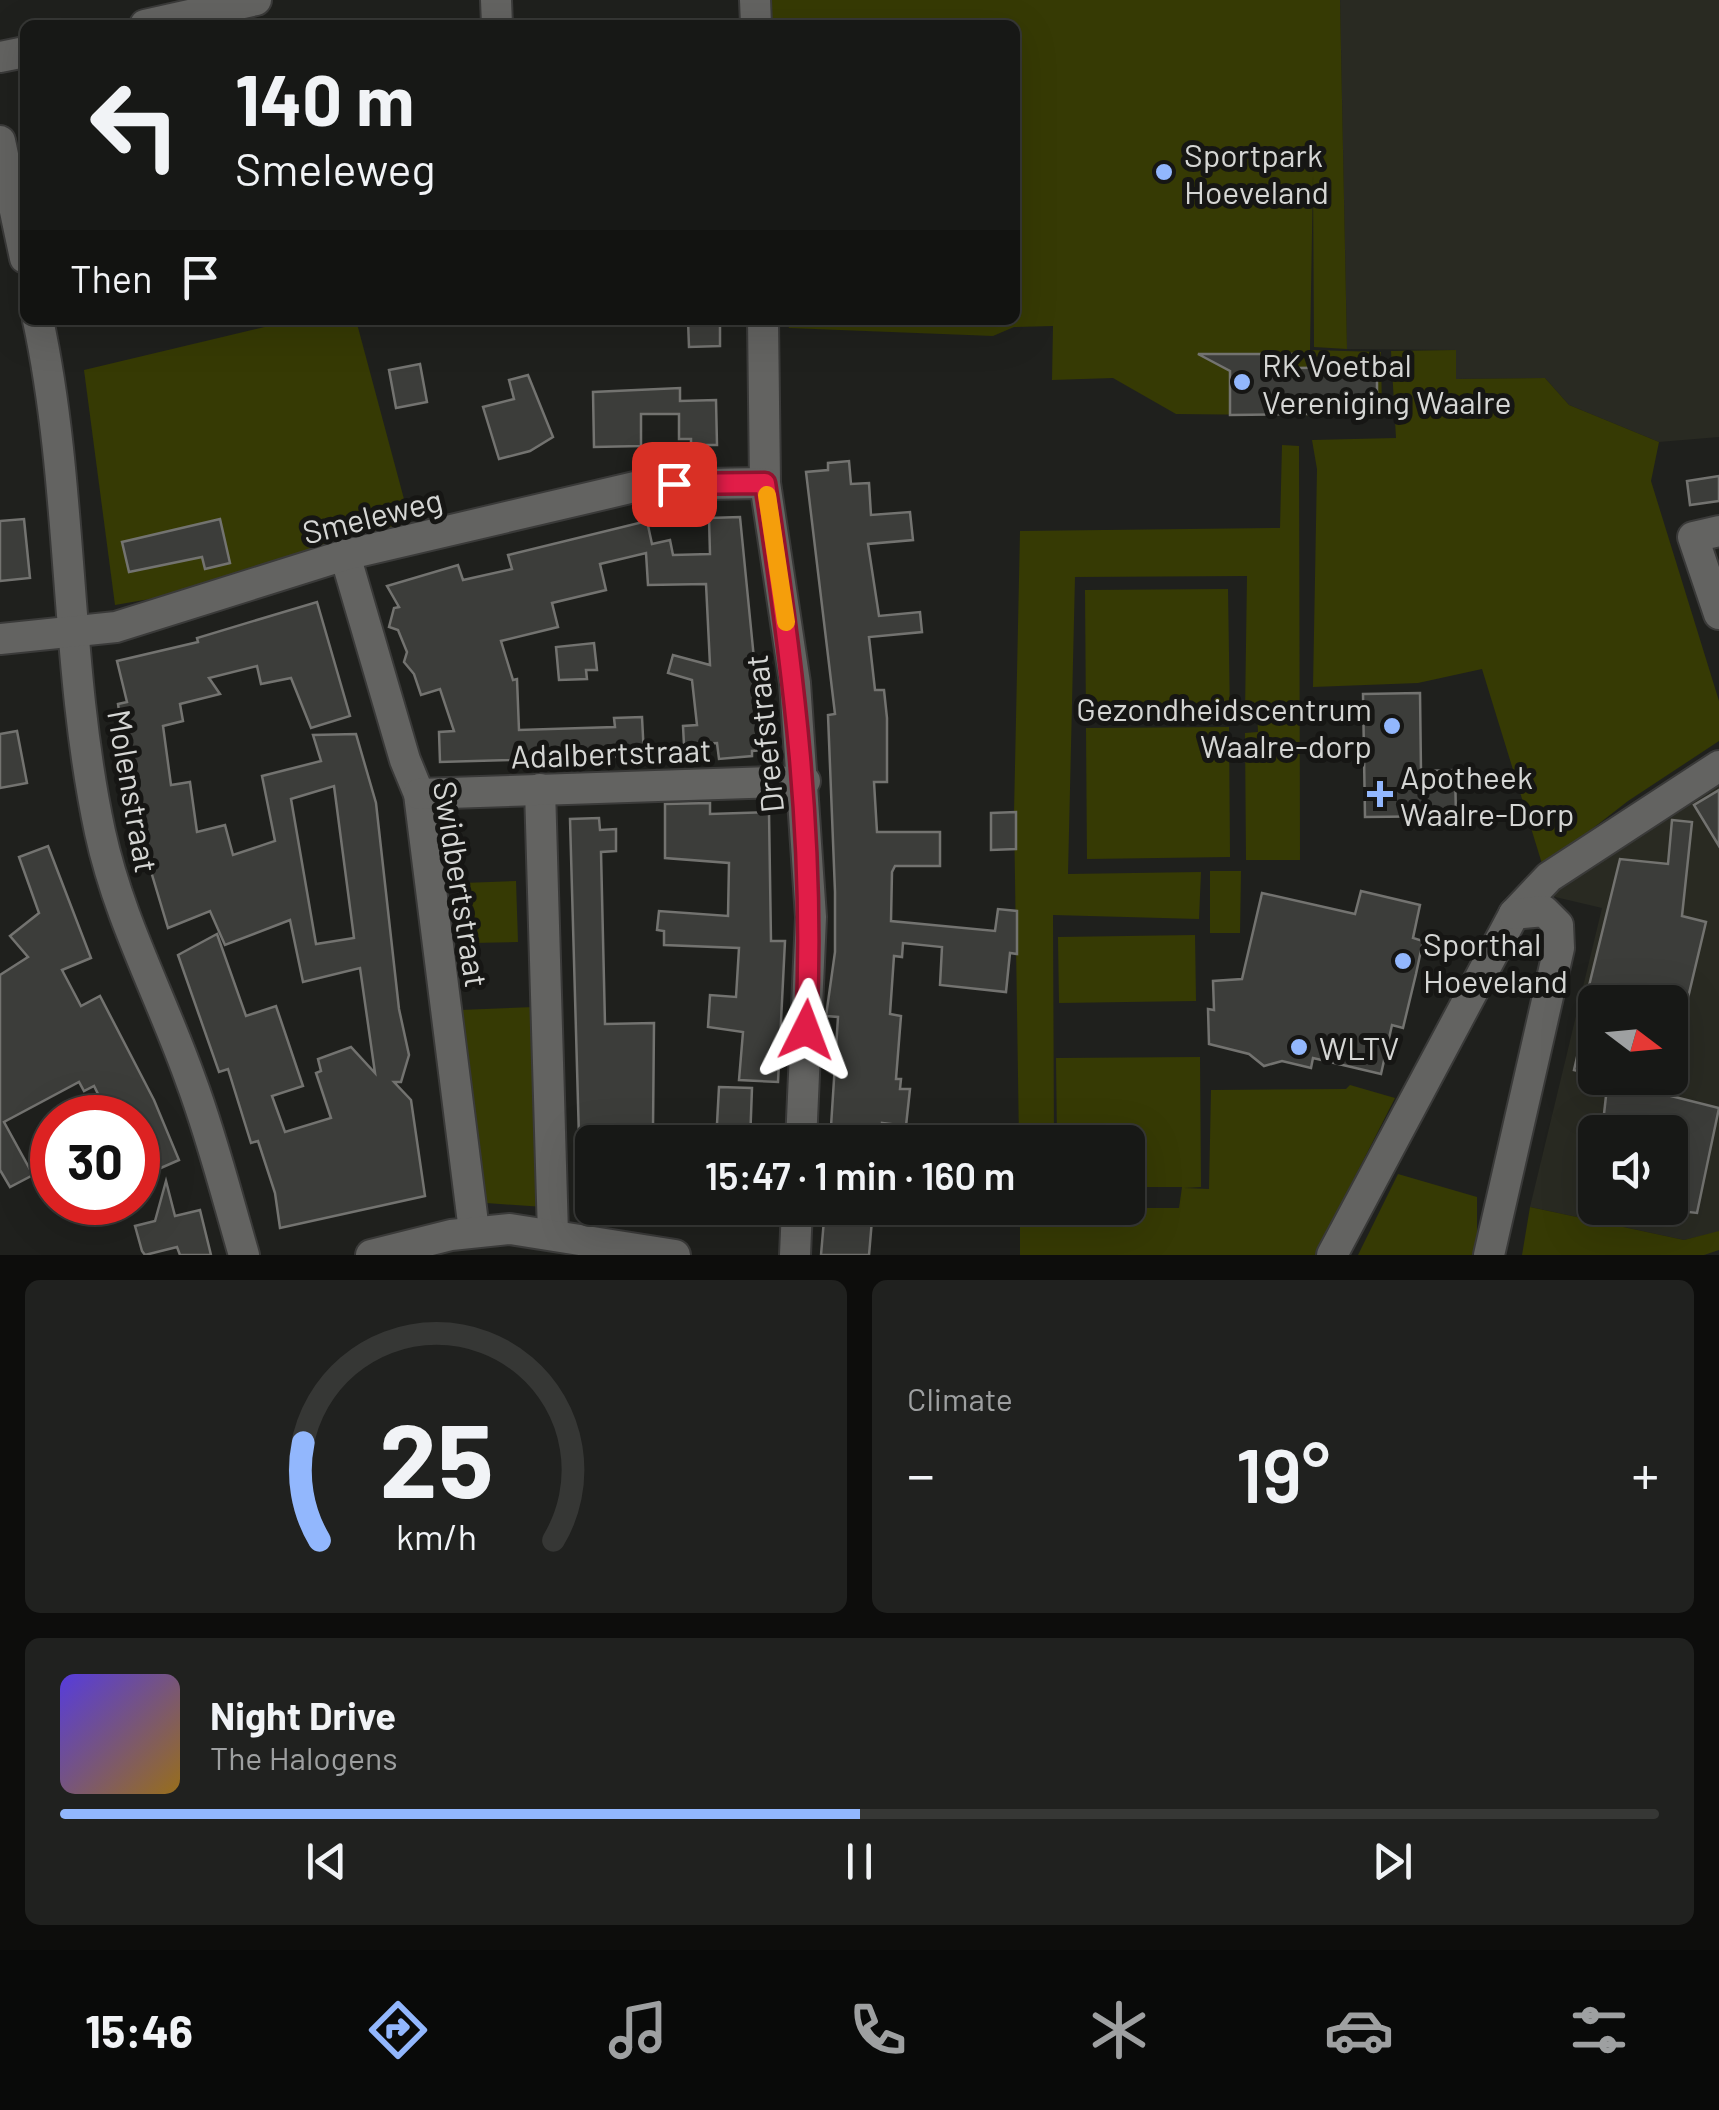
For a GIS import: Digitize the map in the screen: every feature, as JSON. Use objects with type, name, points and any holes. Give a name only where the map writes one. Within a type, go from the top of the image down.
[{"type":"street","points":[[174,20],[248,7]]},
{"type":"street","points":[[0,141],[20,235]]},
{"type":"street","name":"Molenstraat","points":[[39,325],[53,388],[86,750],[122,916],[191,1080],[244,1255]]},
{"type":"street","name":"Dreefstraat","points":[[763,325],[765,483],[795,682],[805,781],[811,917],[801,1125]]},
{"type":"street","name":"Smeleweg","points":[[0,639],[116,627],[345,555],[643,485],[765,483]]},
{"type":"street","points":[[1719,531],[1693,538],[1719,614]]},
{"type":"street","name":"Swidbertstraat","points":[[345,555],[404,760],[419,794],[474,1231]]},
{"type":"street","points":[[1332,1255],[1514,914],[1549,877],[1719,766]]},
{"type":"street","name":"Adalbertstraat","points":[[419,794],[805,781]]},
{"type":"street","points":[[540,789],[553,1234]]},
{"type":"street","points":[[1489,1255],[1559,948],[1558,925],[1544,911],[1514,914]]},
{"type":"street","points":[[795,1255],[797,1225]]},
{"type":"street","points":[[371,1255],[474,1231],[553,1234],[675,1255]]},
{"type":"shaded area","points":[[1340,0],[1719,0],[1719,437],[1659,442],[1569,405],[1545,378],[1456,379],[1455,350],[1347,349]]},
{"type":"shaded area","points":[[1719,784],[1719,1232],[1684,1240],[1614,1225],[1688,1225],[1688,1115],[1578,1115],[1578,1217],[1530,1207],[1578,1008],[1578,1095],[1688,1095],[1688,985],[1583,985],[1602,908],[1551,896],[1554,884]]},
{"type":"green space","name":"Sportpark Hoeveland","points":[[771,0],[1340,0],[1347,349],[1314,347],[1313,175],[1310,350],[1381,352],[1382,416],[1176,414],[1113,378],[1052,380],[1053,326],[1014,327],[993,336],[789,328],[788,325],[1020,325],[1020,20],[772,20]]},
{"type":"green space","points":[[273,325],[357,325],[412,529],[173,595],[115,605],[84,370]]},
{"type":"green space","points":[[1456,350],[1456,379],[1545,378],[1569,405],[1659,442],[1651,481],[1719,701],[1719,741],[1628,801],[1543,867],[1482,669],[1418,683],[1313,687],[1317,469],[1312,440],[1396,438],[1391,351]]},
{"type":"green space","points":[[1282,445],[1299,446],[1300,860],[1246,860],[1245,733],[1258,732],[1257,713],[1245,713],[1247,576],[1075,577],[1068,874],[1201,872],[1199,919],[1053,915],[1054,1125],[1019,1125],[1014,813],[1020,531],[1280,528]]},
{"type":"green space","points":[[1228,589],[1230,719],[1086,720],[1085,590]]},
{"type":"green space","points":[[1229,727],[1230,857],[1087,859],[1086,728]]},
{"type":"green space","points":[[1210,871],[1241,871],[1240,933],[1210,933]]},
{"type":"green space","points":[[516,881],[518,942],[471,943],[463,883]]},
{"type":"green space","points":[[1195,935],[1196,1001],[1059,1003],[1058,937]]},
{"type":"green space","points":[[534,1007],[535,1173],[546,1184],[544,1207],[486,1203],[460,1010]]},
{"type":"green space","points":[[1200,1057],[1201,1187],[1184,1188],[1209,1189],[1211,1090],[1346,1089],[1350,1085],[1395,1098],[1315,1255],[1020,1255],[1020,1225],[1145,1225],[1145,1208],[1179,1208],[1182,1187],[1145,1187],[1145,1125],[1057,1125],[1056,1058]]},
{"type":"green space","points":[[1398,1174],[1477,1197],[1477,1255],[1358,1255]]},
{"type":"green space","points":[[1530,1207],[1578,1217],[1578,1225],[1614,1225],[1684,1240],[1719,1231],[1719,1250],[1704,1255],[1522,1255]]},
{"type":"building","points":[[688,325],[720,325],[720,346],[689,347]]},
{"type":"building","points":[[1198,354],[1295,354],[1295,368],[1377,367],[1377,413],[1230,415],[1230,371]]},
{"type":"building","points":[[420,364],[427,402],[396,408],[389,370]]},
{"type":"building","points":[[528,375],[553,437],[530,451],[499,459],[483,407],[514,399],[509,380]]},
{"type":"building","points":[[680,388],[680,401],[716,400],[717,445],[691,445],[691,439],[679,439],[679,414],[641,414],[641,446],[594,447],[593,392]]},
{"type":"building","points":[[849,461],[851,484],[869,483],[871,515],[910,512],[913,540],[868,544],[879,616],[920,612],[922,632],[869,637],[875,690],[884,690],[887,718],[887,782],[874,782],[877,832],[940,832],[940,866],[895,866],[891,921],[995,931],[998,909],[1017,911],[1017,954],[1010,953],[1006,992],[940,985],[942,947],[903,943],[902,957],[894,956],[890,1014],[901,1016],[896,1079],[901,1079],[900,1089],[910,1089],[906,1125],[831,1125],[838,1017],[826,1016],[835,952],[828,715],[835,714],[806,472],[828,470],[828,463]]},
{"type":"building","points":[[1719,476],[1719,501],[1690,505],[1687,481]]},
{"type":"building","points":[[740,517],[763,750],[752,751],[752,756],[719,759],[717,743],[684,745],[683,726],[697,725],[692,680],[668,673],[673,655],[710,665],[706,584],[648,585],[646,553],[600,564],[606,590],[552,603],[558,627],[501,641],[513,680],[517,679],[519,730],[615,727],[614,718],[642,717],[644,756],[440,762],[439,732],[454,731],[440,689],[421,695],[414,674],[404,662],[407,652],[398,630],[389,627],[394,608],[399,607],[387,586],[458,565],[463,580],[512,569],[508,555],[647,521],[652,544],[670,540],[673,555],[710,554],[709,518]]},
{"type":"building","points":[[24,519],[30,578],[0,581],[0,521]]},
{"type":"building","points":[[220,519],[230,563],[205,569],[202,557],[129,572],[122,542]]},
{"type":"building","points":[[317,602],[350,716],[311,728],[291,678],[261,684],[257,666],[209,678],[220,694],[180,704],[183,721],[163,726],[171,785],[190,782],[197,832],[225,825],[233,855],[275,841],[262,776],[321,761],[313,735],[356,734],[376,803],[399,1009],[409,1055],[401,1082],[394,1082],[411,1100],[425,1196],[280,1228],[275,1193],[258,1141],[251,1143],[228,1069],[219,1072],[178,955],[217,934],[246,1016],[276,1006],[303,1086],[272,1096],[285,1132],[331,1118],[316,1073],[321,1071],[318,1059],[351,1047],[375,1073],[360,968],[303,982],[290,920],[225,945],[210,911],[168,928],[135,818],[118,704],[127,702],[117,661],[198,642],[197,638]],"holes":[[[334,786],[354,938],[316,944],[291,799]]]},
{"type":"building","points":[[594,643],[597,670],[586,670],[587,679],[559,680],[556,647]]},
{"type":"building","name":"Gezondheidscentrum Waalre-dorp","points":[[1420,693],[1421,771],[1455,770],[1456,816],[1365,817],[1363,694]]},
{"type":"building","points":[[17,731],[27,783],[0,788],[0,734]]},
{"type":"building","points":[[1719,790],[1719,846],[1694,805]]},
{"type":"building","points":[[710,803],[710,814],[769,812],[771,941],[785,941],[778,1082],[739,1080],[743,1032],[708,1027],[710,995],[736,997],[739,948],[664,945],[664,931],[657,930],[659,911],[728,916],[729,863],[665,858],[665,804]]},
{"type":"building","points":[[1016,812],[1016,849],[991,850],[991,813]]},
{"type":"building","points":[[599,818],[600,830],[616,829],[616,851],[601,852],[605,1024],[654,1023],[653,1125],[579,1125],[570,819]]},
{"type":"building","points":[[1672,820],[1692,822],[1682,916],[1706,922],[1688,998],[1688,985],[1589,985],[1620,859],[1668,864]]},
{"type":"building","points":[[48,846],[91,958],[62,970],[81,1006],[100,996],[151,1095],[98,1095],[94,1086],[84,1091],[79,1082],[55,1095],[30,1095],[30,1108],[4,1122],[30,1170],[30,1177],[10,1187],[0,1170],[0,975],[28,957],[10,936],[39,913],[19,857]]},
{"type":"building","points":[[1361,891],[1420,905],[1413,938],[1423,941],[1416,974],[1403,1028],[1392,1025],[1381,1074],[1313,1058],[1311,1068],[1282,1061],[1264,1066],[1249,1054],[1209,1044],[1208,1009],[1214,1010],[1213,981],[1242,979],[1262,893],[1355,914]]},
{"type":"building","points":[[719,1087],[752,1088],[751,1125],[717,1125]]},
{"type":"building","points":[[1606,1095],[1667,1095],[1719,1108],[1697,1213],[1688,1212],[1688,1115],[1604,1115]]},
{"type":"building","points":[[160,1114],[179,1160],[160,1168]]},
{"type":"building","points":[[166,1181],[175,1216],[200,1210],[211,1255],[180,1255],[177,1247],[145,1255],[135,1226],[160,1225]]},
{"type":"building","points":[[824,1225],[872,1225],[869,1255],[821,1255]]},
{"type":"slow traffic","points":[[767,495],[786,622]]},
{"type":"place","name":"Sportpark Hoeveland","points":[[1164,172]]},
{"type":"place","name":"RK Voetbal Vereniging Waalre","points":[[1242,382]]},
{"type":"place","name":"Gezondheidscentrum Waalre-dorp","points":[[1392,726]]},
{"type":"place","name":"Apotheek Waalre-Dorp","points":[[1380,794]]},
{"type":"place","name":"Sporthal Hoeveland","points":[[1403,961]]},
{"type":"place","name":"WLTV","points":[[1299,1047]]},
{"type":"route","points":[[674,484],[765,483],[795,682],[805,781],[811,917],[806,1030]]}]
